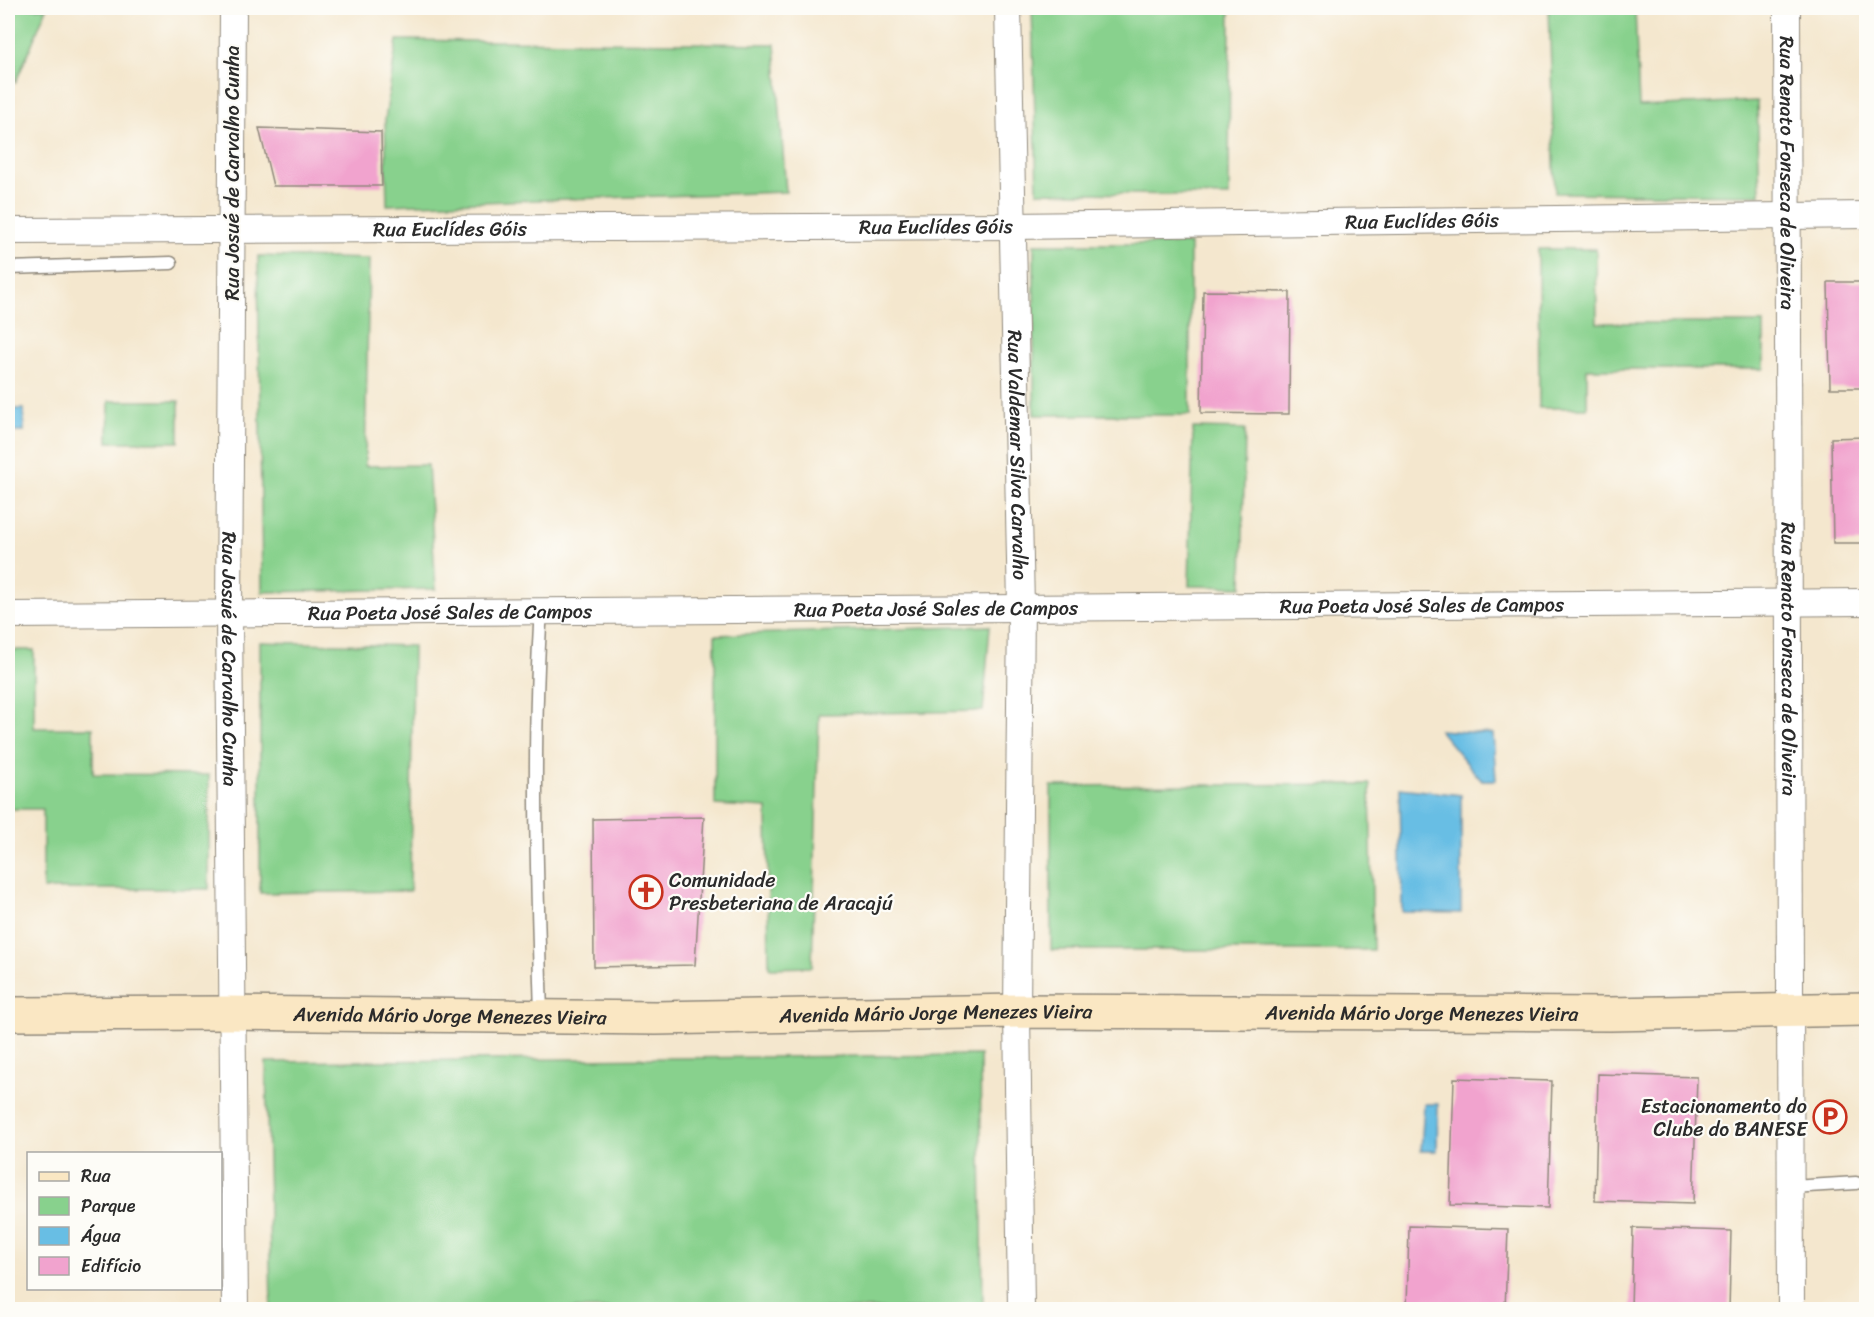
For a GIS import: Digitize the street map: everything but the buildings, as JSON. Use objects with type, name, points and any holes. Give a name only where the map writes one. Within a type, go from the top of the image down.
[{"type":"street","name":"Rua Josué de Carvalho Cunha","points":[[232,8],[229,613],[230,1013],[235,1310]]},
{"type":"street","name":"Rua Valdemar Silva Carvalho","points":[[1008,8],[1021,606],[1017,1011],[1021,1310]]},
{"type":"street","name":"Rua Renato Fonseca de Oliveira","points":[[1787,8],[1789,215],[1787,603],[1791,1310]]},
{"type":"street","name":"Rua Euclídes Góis","points":[[8,231],[231,228],[1014,226],[1866,215]]},
{"type":"street","name":"Rua Poeta José Sales de Campos","points":[[8,615],[1021,606],[1866,602]]},
{"type":"street","name":"Avenida Mário Jorge Menezes Vieira","points":[[8,1014],[230,1013],[656,1018],[1017,1011],[1610,1014],[1866,1009]]},
{"type":"lane","points":[[8,268],[171,263]]},
{"type":"lane","points":[[541,610],[536,676],[536,822],[541,1015]]},
{"type":"lane","points":[[1792,1187],[1856,1183]]},
{"type":"green space","points":[[8,8],[47,8],[15,84],[15,33],[8,32]]},
{"type":"green space","points":[[1032,8],[1230,8],[1229,196],[1037,192]]},
{"type":"green space","points":[[1549,8],[1635,8],[1639,106],[1757,101],[1760,195],[1555,193]]},
{"type":"green space","points":[[397,40],[775,44],[786,192],[387,205],[385,120]]},
{"type":"green space","points":[[1034,244],[1190,244],[1190,415],[1034,415]]},
{"type":"green space","points":[[1538,249],[1596,249],[1597,323],[1764,323],[1764,369],[1587,369],[1587,408],[1539,408]]},
{"type":"green space","points":[[258,256],[369,259],[365,466],[428,465],[436,589],[262,592]]},
{"type":"green space","points":[[109,401],[179,401],[179,442],[108,442]]},
{"type":"green space","points":[[1193,428],[1245,429],[1242,587],[1189,586]]},
{"type":"green space","points":[[990,626],[983,711],[819,714],[812,967],[769,968],[767,808],[715,805],[715,635]]},
{"type":"green space","points":[[260,642],[413,646],[410,891],[260,893]]},
{"type":"green space","points":[[8,650],[34,650],[34,728],[93,728],[93,774],[209,775],[209,889],[43,889],[43,809],[8,809]]},
{"type":"green space","points":[[1370,784],[1373,950],[1051,950],[1051,786]]},
{"type":"green space","points":[[980,1055],[983,1309],[271,1309],[266,1062]]},
{"type":"water","points":[[8,409],[24,409],[24,432],[8,432]]},
{"type":"water","points":[[1439,730],[1493,734],[1496,780],[1481,780]]},
{"type":"water","points":[[1400,788],[1461,795],[1461,913],[1402,912]]},
{"type":"water","points":[[1424,1104],[1438,1104],[1437,1151],[1421,1151]]},
{"type":"place","name":"Comunidade Presbeteriana de Aracajú","points":[[646,892]]},
{"type":"place","name":"Estacionamento do Clube do BANESE","points":[[1830,1117]]}]
